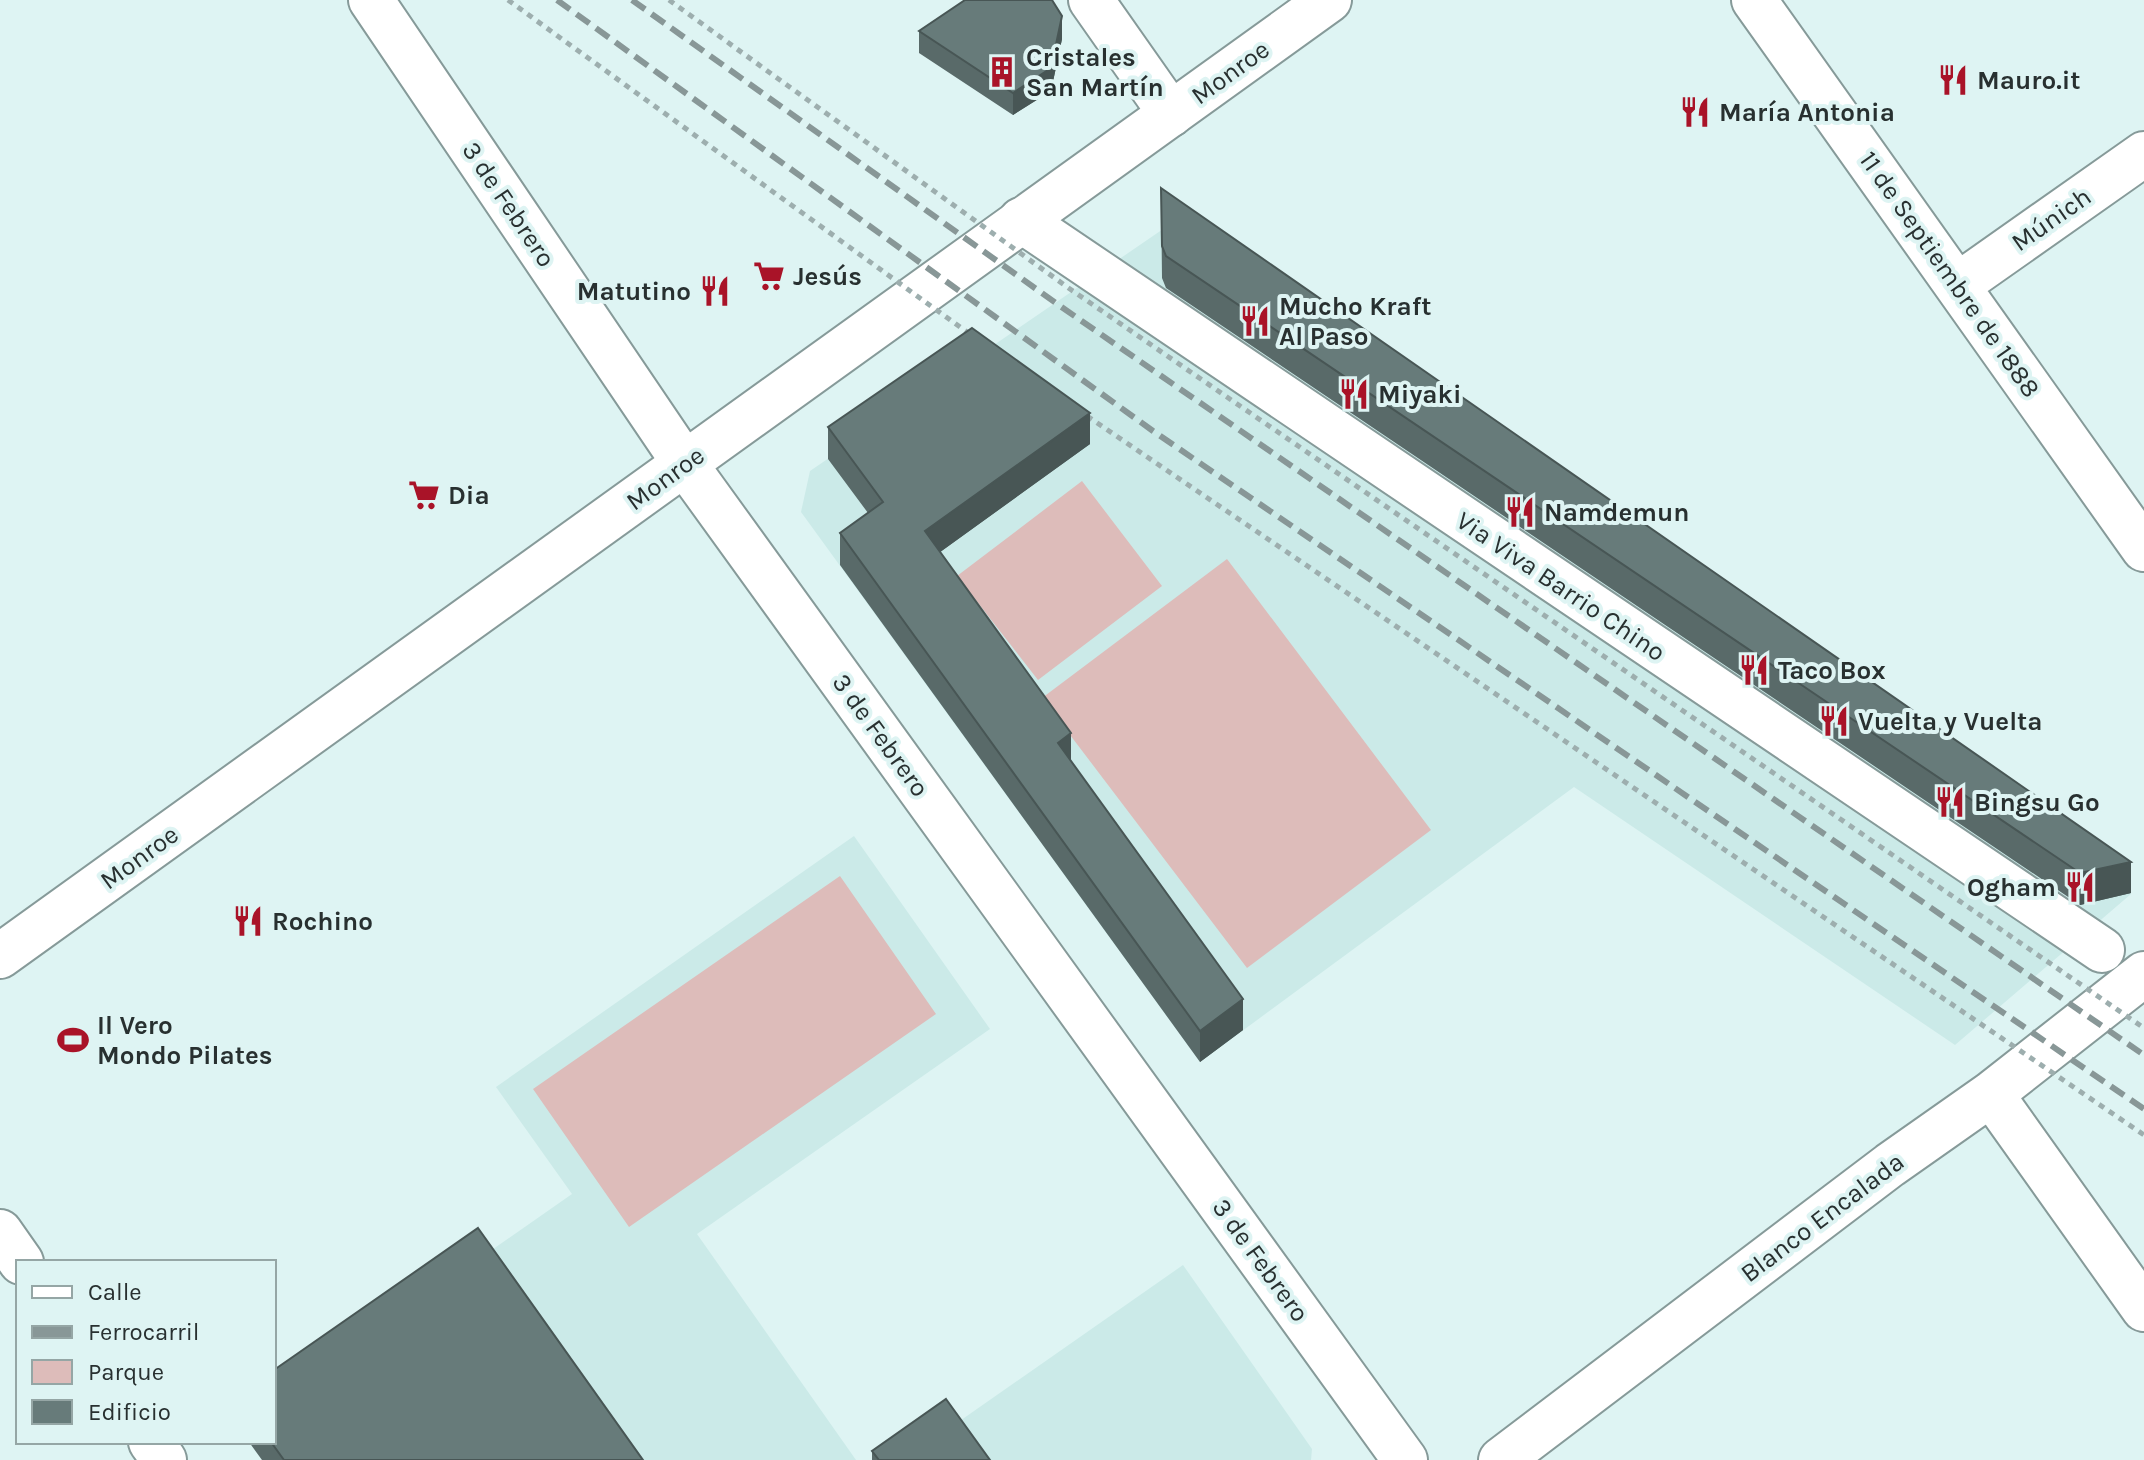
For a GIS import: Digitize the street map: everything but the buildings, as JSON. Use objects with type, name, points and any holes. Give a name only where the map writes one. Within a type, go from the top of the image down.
[{"type":"street","name":"3 de Febrero","points":[[371,0],[685,464],[1405,1460]]},
{"type":"street","points":[[1091,0],[1171,114]]},
{"type":"street","name":"Monroe","points":[[0,956],[1329,0]]},
{"type":"street","name":"11 de Septiembre de 1888","points":[[1754,0],[2144,549]]},
{"type":"street","name":"Múnich","points":[[1958,285],[2144,154]]},
{"type":"street","name":"Via Viva Barrio Chino","points":[[1021,220],[2102,950]]},
{"type":"street","name":"Blanco Encalada","points":[[1501,1460],[1890,1165],[1991,1094],[2144,974]]},
{"type":"street","points":[[1991,1094],[2144,1309]]},
{"type":"street","points":[[0,1232],[20,1260]]},
{"type":"path","points":[[508,0],[972,335]]},
{"type":"path","points":[[669,0],[1070,289],[2144,1028]]},
{"type":"path","points":[[1076,408],[2144,1135]]},
{"type":"shaded area","points":[[1169,225],[2131,894],[1955,1045],[1574,787],[1200,1062],[801,512],[810,471]]},
{"type":"shaded area","points":[[854,836],[990,1029],[697,1234],[856,1460],[262,1460],[273,1444],[276,1444],[276,1401],[572,1194],[496,1087]]},
{"type":"shaded area","points":[[1183,1265],[1312,1449],[1311,1460],[904,1460]]},
{"type":"green space","points":[[1082,481],[1162,586],[1038,680],[957,576]]},
{"type":"green space","points":[[1227,559],[1431,830],[1247,968],[1042,698]]},
{"type":"green space","points":[[840,876],[936,1014],[629,1227],[533,1089]]},
{"type":"railway","points":[[557,0],[1153,431],[2144,1109]]},
{"type":"railway","points":[[632,0],[1060,306],[2144,1055]]},
{"type":"place","name":"Cristales San Martín","points":[[1002,72]]},
{"type":"place","name":"Mauro.it","points":[[1953,80]]},
{"type":"place","name":"María Antonia","points":[[1695,112]]},
{"type":"place","name":"Jesús","points":[[769,276]]},
{"type":"place","name":"Matutino","points":[[715,291]]},
{"type":"place","name":"Mucho Kraft Al Paso","points":[[1255,321]]},
{"type":"place","name":"Miyaki","points":[[1354,394]]},
{"type":"place","name":"Dia","points":[[424,495]]},
{"type":"place","name":"Namdemun","points":[[1520,512]]},
{"type":"place","name":"Taco Box","points":[[1754,670]]},
{"type":"place","name":"Vuelta y Vuelta","points":[[1834,721]]},
{"type":"place","name":"Bingsu Go","points":[[1950,802]]},
{"type":"place","name":"Ogham","points":[[2080,887]]},
{"type":"place","name":"Rochino","points":[[248,921]]},
{"type":"place","name":"Il Vero Mondo Pilates","points":[[73,1040]]}]
